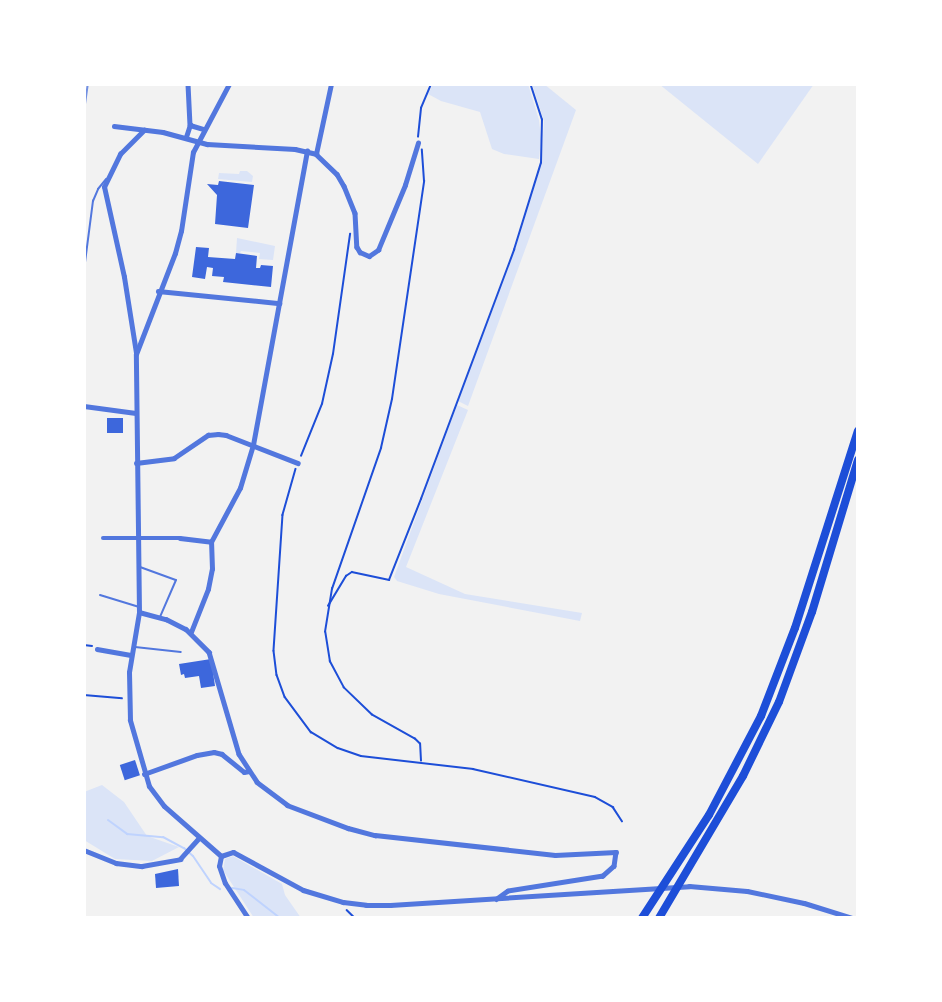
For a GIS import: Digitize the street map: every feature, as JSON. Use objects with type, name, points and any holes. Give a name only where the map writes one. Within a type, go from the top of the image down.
[{"type":"highway","points":[[642,918],[727,783],[769,698],[792,637],[858,431]]},
{"type":"highway","points":[[659,918],[743,776],[779,702],[809,621],[858,460]]},
{"type":"street","points":[[186,137],[190,125],[188,84]]},
{"type":"street","points":[[136,354],[181,231],[191,159],[197,141],[229,84]]},
{"type":"street","points":[[316,154],[331,84]]},
{"type":"street","points":[[190,125],[203,129]]},
{"type":"street","points":[[114,126],[186,137],[197,141],[307,151],[316,154],[337,174],[344,186],[355,213],[357,247],[360,252],[369,256],[378,250],[405,185],[418,143]]},
{"type":"street","points":[[144,130],[120,154],[106,179],[105,194],[124,277],[136,354],[139,609],[130,655],[129,698],[132,730],[144,774],[158,799],[220,856]]},
{"type":"street","points":[[191,632],[208,589],[212,569],[211,542],[240,488],[253,445],[307,151]]},
{"type":"street","points":[[158,291],[279,303]]},
{"type":"street","points":[[84,406],[136,413]]},
{"type":"street","points":[[136,463],[174,458],[212,434],[226,435],[297,463]]},
{"type":"street","points":[[103,538],[137,540],[180,538],[211,542]]},
{"type":"street","points":[[139,609],[191,632],[211,656],[239,754],[264,790],[287,805],[348,828],[375,835],[555,855],[616,852],[614,866],[603,876],[508,891],[497,899]]},
{"type":"street","points":[[97,649],[130,655]]},
{"type":"street","points":[[144,774],[197,754],[214,752],[222,754],[244,772],[249,771]]},
{"type":"street","points":[[84,850],[130,866],[156,865],[183,858],[199,838]]},
{"type":"street","points":[[220,856],[233,852],[282,880],[343,902],[390,905],[689,886],[729,888],[765,894],[852,918]]},
{"type":"street","points":[[220,856],[219,866],[225,883],[248,918]]},
{"type":"lane","points":[[84,270],[93,201],[106,179]]},
{"type":"lane","points":[[138,566],[176,580],[160,618]]},
{"type":"lane","points":[[100,595],[139,609]]},
{"type":"lane","points":[[132,647],[181,652]]},
{"type":"path","points":[[421,762],[420,744],[415,739],[361,707],[335,676],[325,632],[328,606],[381,448],[392,399],[424,181],[423,156],[418,143],[421,108],[431,84]]},
{"type":"path","points":[[328,606],[346,576],[352,572],[389,580],[417,510],[514,250],[541,163],[542,120],[530,84]]},
{"type":"path","points":[[351,230],[333,354],[322,404],[317,421],[297,463],[283,515],[275,663],[285,697],[311,732],[327,743],[361,756],[473,769],[595,796],[613,807],[622,821]]},
{"type":"path","points":[[84,645],[97,649]]},
{"type":"path","points":[[84,694],[129,698]]},
{"type":"path","points":[[350,912],[355,918]]},
{"type":"shaded area","points":[[433,84],[528,84],[539,120],[541,139],[539,159],[504,154],[492,149],[480,112],[441,101],[428,94]]},
{"type":"shaded area","points":[[532,84],[544,84],[576,110],[468,406],[458,401],[516,246],[541,164],[544,121]]},
{"type":"shaded area","points":[[659,84],[814,84],[758,164]]},
{"type":"shaded area","points":[[240,171],[247,171],[253,176],[252,182],[218,179],[219,173],[239,174]]},
{"type":"shaded area","points":[[237,238],[275,246],[273,260],[259,259],[260,253],[241,251],[236,253]]},
{"type":"shaded area","points":[[457,405],[468,410],[406,567],[465,594],[582,613],[580,621],[439,594],[397,581],[394,577]]},
{"type":"shaded area","points":[[102,785],[124,802],[147,836],[179,847],[152,861],[115,859],[84,840],[84,792]]},
{"type":"shaded area","points":[[233,856],[282,884],[285,895],[301,918],[254,918],[223,870],[225,859]]},
{"type":"building","points":[[219,181],[254,185],[248,228],[215,224],[217,195],[207,184],[218,185]]},
{"type":"building","points":[[196,247],[209,248],[208,257],[235,259],[236,253],[257,256],[256,268],[260,268],[261,265],[273,266],[271,287],[223,282],[224,277],[212,276],[213,268],[207,267],[205,279],[192,277]]},
{"type":"building","points":[[107,418],[123,418],[123,433],[107,433]]},
{"type":"building","points":[[211,659],[215,686],[201,688],[199,676],[185,678],[184,674],[181,675],[179,664]]},
{"type":"building","points":[[135,760],[140,775],[125,780],[120,765]]},
{"type":"building","points":[[178,869],[179,886],[156,888],[155,874]]},
{"type":"waterway","points":[[108,820],[127,834],[163,837],[184,848],[193,856],[211,883],[220,889]]},
{"type":"waterway","points":[[232,888],[244,890],[280,918]]},
{"type":"railway","points":[[84,111],[88,84]]},
{"type":"railway","points":[[84,888],[85,918]]}]
